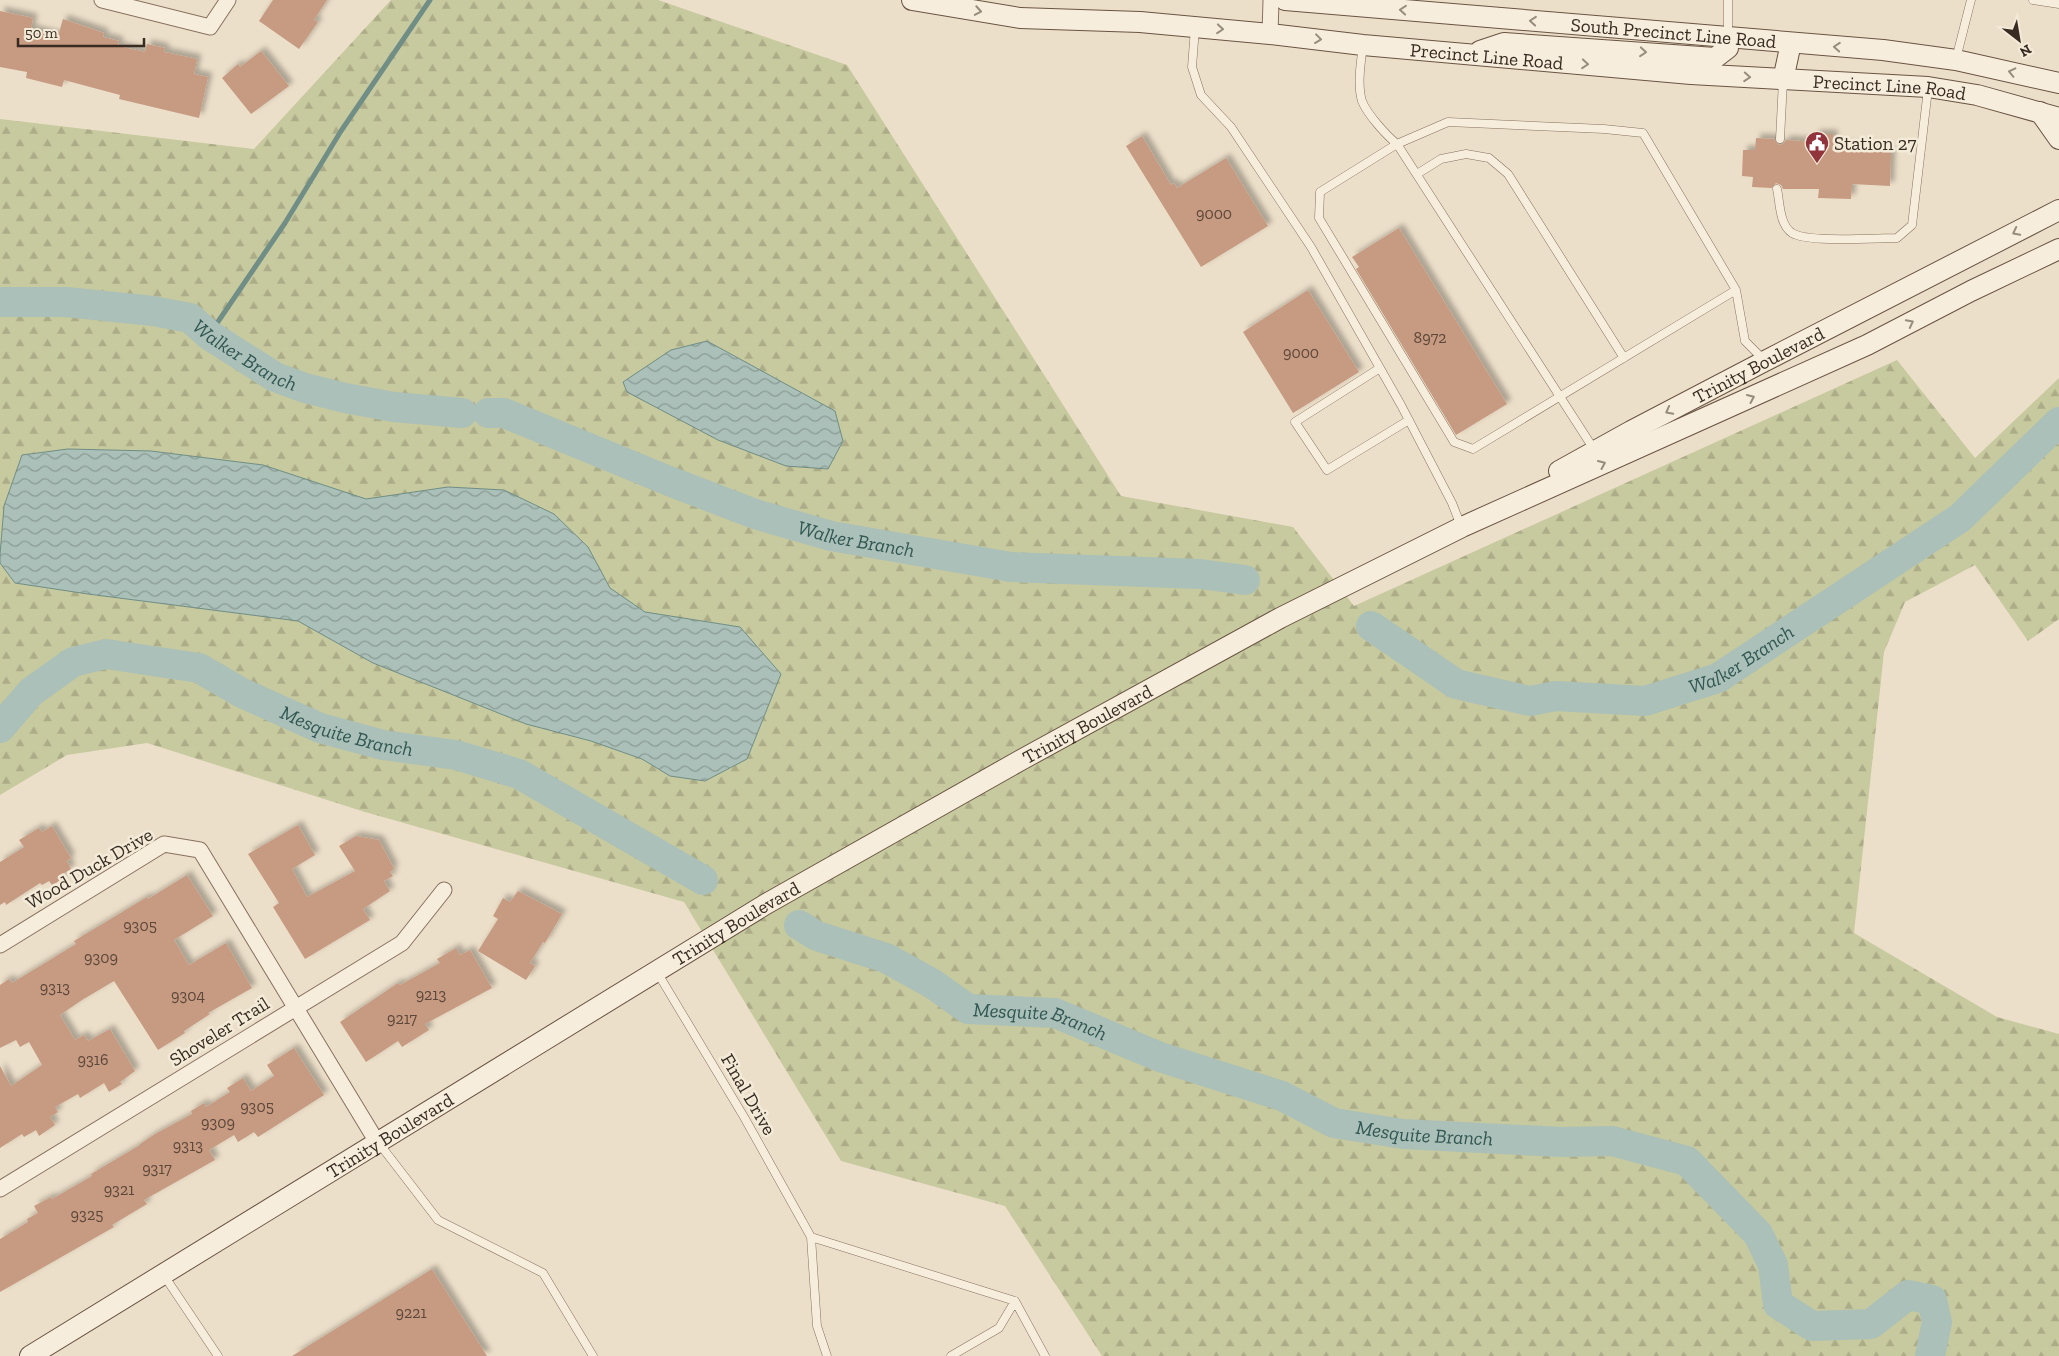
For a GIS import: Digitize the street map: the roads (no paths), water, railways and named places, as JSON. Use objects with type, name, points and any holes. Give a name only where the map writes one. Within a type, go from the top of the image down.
[{"type":"main road","name":"Precinct Line Road","points":[[912,0],[1020,18],[1140,22],[1363,45],[1691,74],[1928,87],[1977,95],[2049,115]]},
{"type":"main road","name":"South Precinct Line Road","points":[[1285,0],[1791,44],[1883,50],[1956,60],[2059,84]]},
{"type":"main road","points":[[1474,54],[1504,43],[1715,58],[1728,48],[1728,38]]},
{"type":"main road","points":[[1783,80],[1791,44]]},
{"type":"main road","points":[[2049,115],[2059,138]]},
{"type":"main road","name":"Trinity Boulevard","points":[[1462,527],[1595,451],[2057,210]]},
{"type":"main road","name":"Trinity Boulevard","points":[[30,1356],[766,904],[1280,618],[1462,527],[1867,345],[1971,291],[2059,249]]},
{"type":"street","points":[[102,0],[210,27],[228,0]]},
{"type":"street","points":[[1270,34],[1271,0]]},
{"type":"street","name":"Wood Duck Drive","points":[[0,945],[164,844],[200,850],[377,1142]]},
{"type":"street","name":"Shoveler Trail","points":[[0,1189],[402,943],[444,890]]},
{"type":"lane","points":[[1728,0],[1728,38]]},
{"type":"lane","points":[[1956,60],[1971,0]]},
{"type":"lane","points":[[2033,0],[2059,4]]},
{"type":"lane","points":[[1195,27],[1192,67],[1201,95],[1231,127],[1311,247],[1409,420],[1452,503],[1462,527]]},
{"type":"lane","points":[[1363,45],[1360,70],[1362,101],[1384,132],[1397,144],[1417,174],[1595,451]]},
{"type":"lane","points":[[1780,139],[1783,80]]},
{"type":"lane","points":[[1777,189],[1783,222],[1791,232],[1811,238],[1897,238],[1912,225],[1928,87]]},
{"type":"lane","points":[[1736,290],[1473,449],[1454,442],[1320,218],[1320,192],[1397,144],[1448,122],[1604,129],[1643,133],[1736,290],[1745,340],[1765,361]]},
{"type":"lane","points":[[1417,174],[1440,159],[1466,154],[1489,158],[1508,174],[1624,358]]},
{"type":"lane","points":[[1380,368],[1295,422],[1327,470],[1409,420]]},
{"type":"lane","name":"Final Drive","points":[[656,970],[744,1117],[811,1237]]},
{"type":"lane","points":[[377,1142],[438,1220],[543,1273],[593,1356]]},
{"type":"lane","points":[[827,1356],[817,1326],[811,1237],[1015,1301],[1045,1356]]},
{"type":"lane","points":[[163,1274],[218,1356]]},
{"type":"lane","points":[[950,1356],[999,1328],[1015,1301]]},
{"type":"water","points":[[707,341],[835,411],[843,441],[828,469],[786,466],[718,440],[627,392],[623,382],[671,350]]},
{"type":"water","points":[[68,449],[151,451],[263,465],[366,499],[448,487],[504,490],[554,514],[588,547],[610,588],[645,612],[740,627],[781,674],[747,759],[705,781],[670,776],[642,759],[591,741],[526,724],[373,663],[298,621],[15,583],[0,563],[0,555],[4,506],[22,455]]},
{"type":"waterway","points":[[209,335],[285,223],[341,131],[430,0]]},
{"type":"waterway","name":"Walker Branch","points":[[0,302],[66,302],[153,311],[190,318],[209,335],[275,377],[305,388],[394,407],[462,413]]},
{"type":"waterway","name":"Walker Branch","points":[[488,413],[504,413],[755,514],[831,536],[1011,567],[1200,574],[1245,580]]},
{"type":"waterway","name":"Walker Branch","points":[[1371,626],[1456,684],[1530,701],[1556,696],[1645,701],[1718,678],[1960,518],[2059,422]]},
{"type":"waterway","name":"Mesquite Branch","points":[[0,728],[31,692],[73,662],[106,654],[199,668],[242,693],[320,728],[383,745],[456,755],[519,774],[703,880]]},
{"type":"waterway","name":"Mesquite Branch","points":[[799,925],[817,936],[886,958],[933,984],[968,1009],[1055,1013],[1160,1057],[1282,1096],[1334,1123],[1403,1134],[1561,1142],[1612,1141],[1687,1161],[1758,1234],[1773,1265],[1778,1304],[1812,1326],[1871,1324],[1908,1295],[1932,1300],[1937,1322],[1930,1356]]},
{"type":"place","name":"Station 27","points":[[1817,164]]}]
